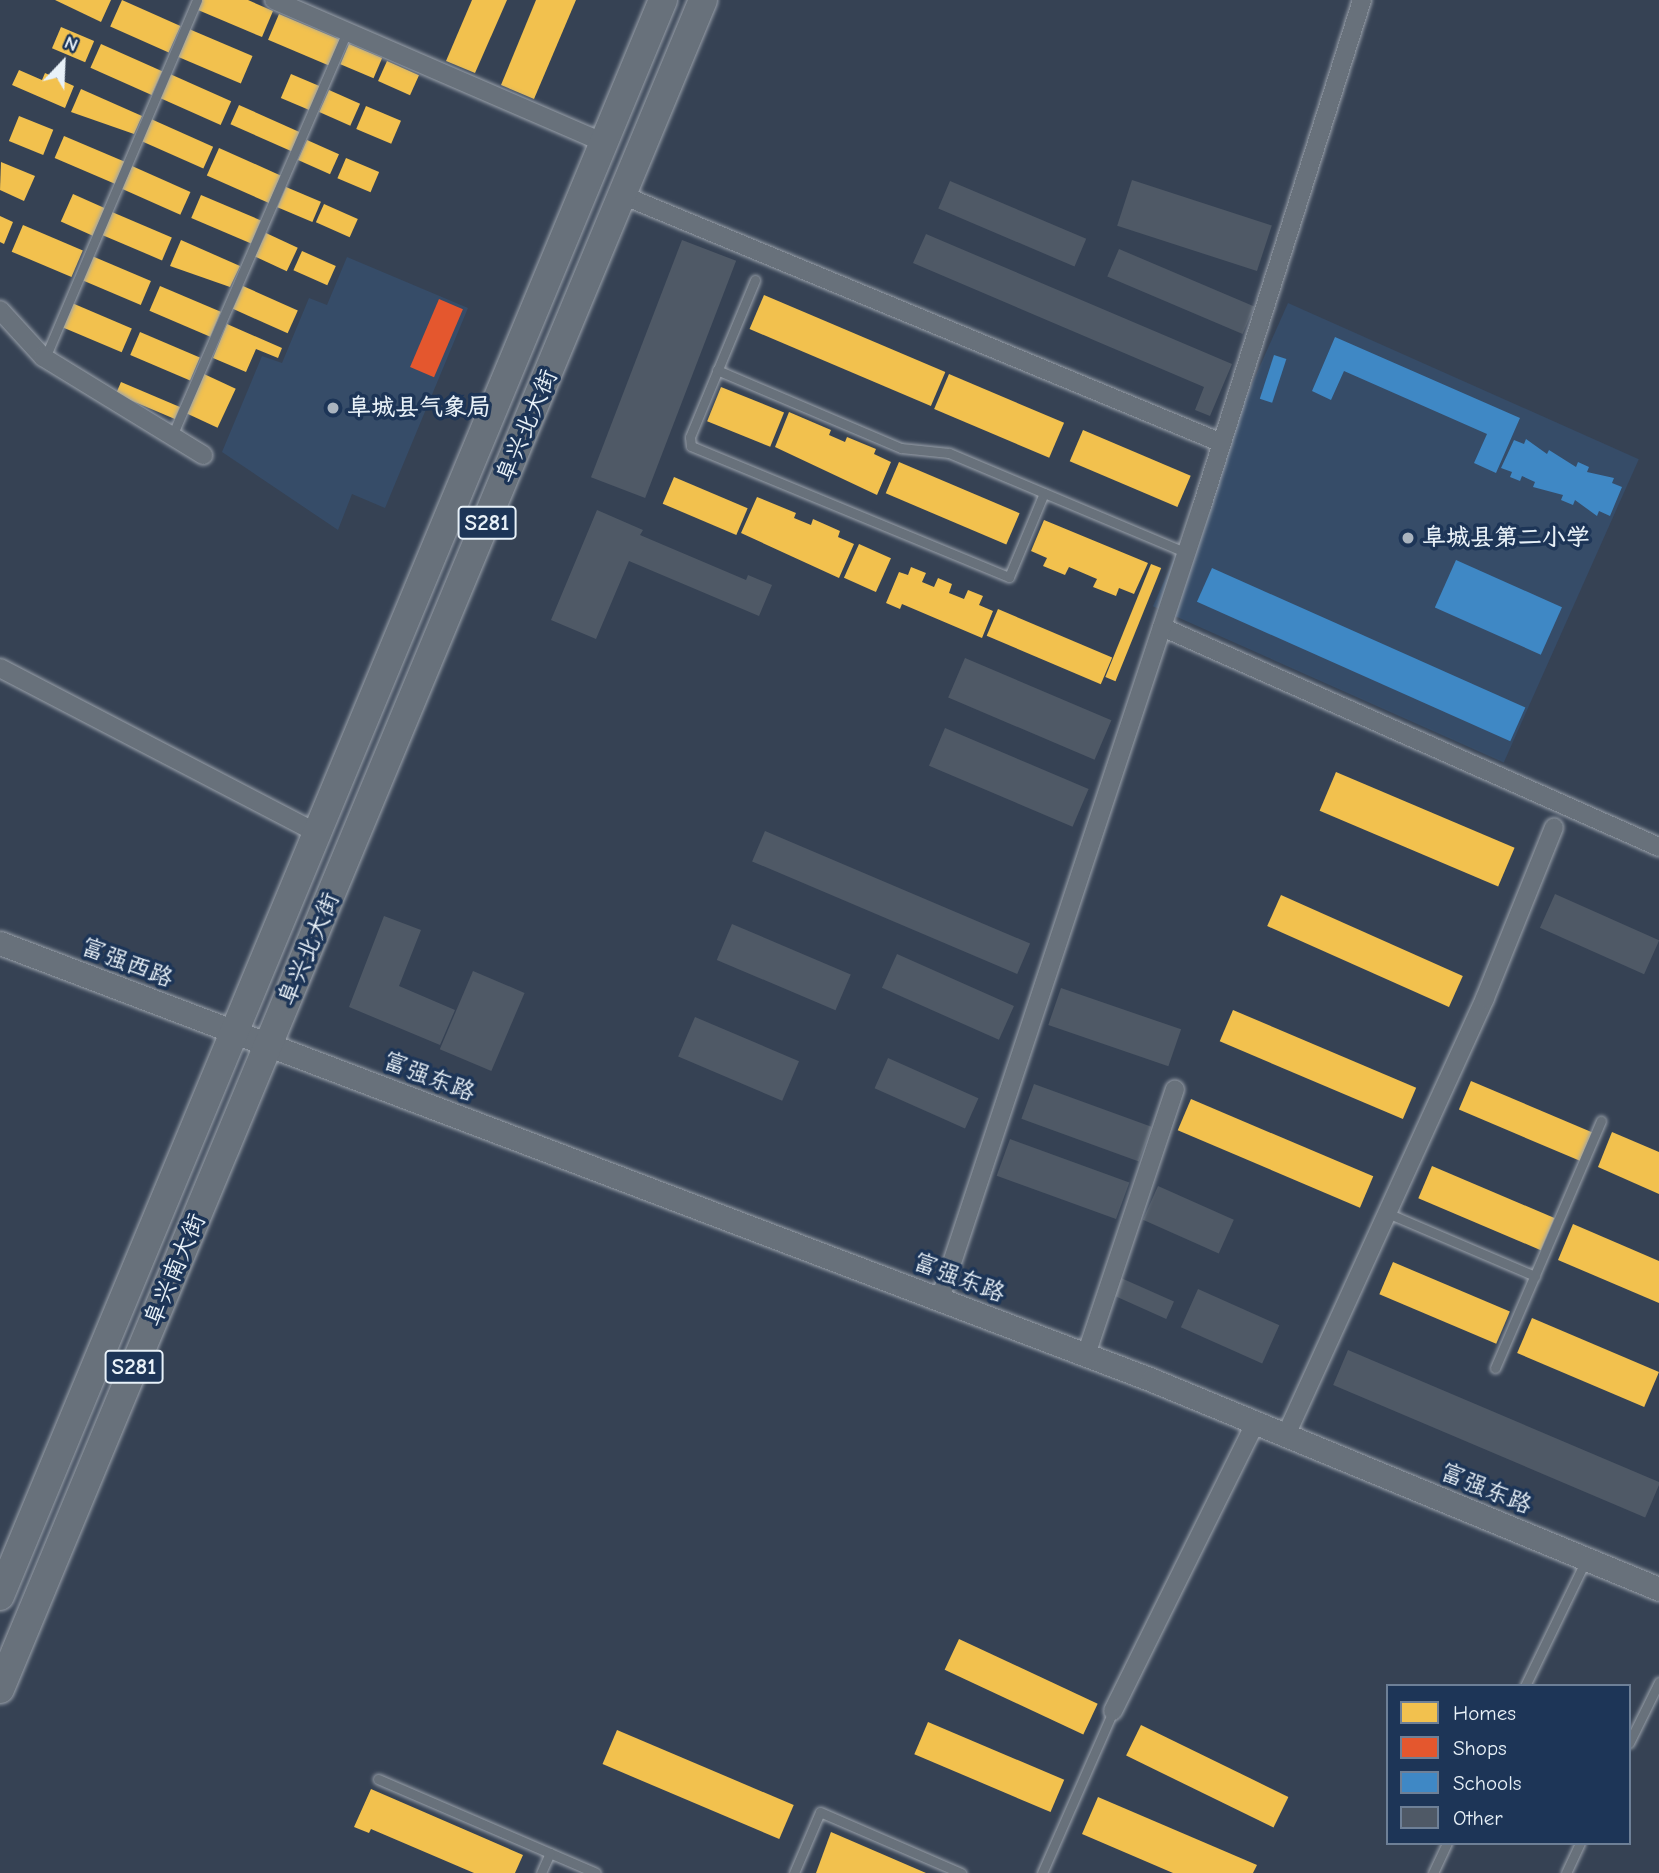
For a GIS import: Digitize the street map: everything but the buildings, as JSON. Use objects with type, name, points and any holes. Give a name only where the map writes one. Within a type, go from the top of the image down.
[{"type":"main road","name":"阜兴北大街","points":[[234,1032],[663,0]]},
{"type":"main road","name":"阜兴北大街","points":[[269,1045],[703,0]]},
{"type":"main road","name":"阜兴南大街","points":[[0,1596],[234,1032]]},
{"type":"main road","name":"阜兴南大街","points":[[0,1689],[269,1045]]},
{"type":"street","points":[[274,0],[604,143]]},
{"type":"street","points":[[940,1299],[1222,443],[1362,0]]},
{"type":"street","points":[[622,195],[1222,443]]},
{"type":"street","points":[[0,310],[45,358],[203,455]]},
{"type":"street","points":[[1162,627],[1659,847]]},
{"type":"street","points":[[0,668],[317,833]]},
{"type":"street","points":[[1286,1435],[1485,998],[1554,827]]},
{"type":"street","name":"富强西路","points":[[0,943],[234,1032]]},
{"type":"street","name":"富强东路","points":[[234,1032],[1086,1355],[1256,1422],[1659,1589]]},
{"type":"street","points":[[1086,1355],[1175,1089]]},
{"type":"street","points":[[1113,1712],[1256,1422]]},
{"type":"lane","points":[[45,358],[197,0]]},
{"type":"lane","points":[[172,436],[347,32]]},
{"type":"lane","points":[[754,280],[690,437],[691,446],[1009,577],[1044,493]]},
{"type":"lane","points":[[717,370],[901,448],[949,453],[1186,553]]},
{"type":"lane","points":[[1495,1368],[1601,1121]]},
{"type":"lane","points":[[1387,1213],[1535,1276]]},
{"type":"lane","points":[[1526,1684],[1587,1559]]},
{"type":"lane","points":[[1631,1739],[1659,1682]]},
{"type":"lane","points":[[1042,1873],[1113,1712]]},
{"type":"lane","points":[[378,1779],[596,1873]]},
{"type":"lane","points":[[794,1873],[820,1812],[961,1873]]},
{"type":"lane","points":[[1433,1873],[1446,1845]]},
{"type":"lane","points":[[1566,1873],[1579,1845]]},
{"type":"lane","points":[[541,1873],[550,1853]]},
{"type":"shaded area","name":"阜城县气象局","points":[[347,257],[468,308],[385,508],[352,494],[338,530],[222,452],[262,356],[282,363],[309,298],[327,305]]},
{"type":"shaded area","name":"阜城县第二小学","points":[[1288,303],[1639,459],[1504,762],[1153,606]]},
{"type":"place","name":"阜城县气象局","points":[[333,408]]},
{"type":"place","name":"阜城县第二小学","points":[[1408,538]]}]
